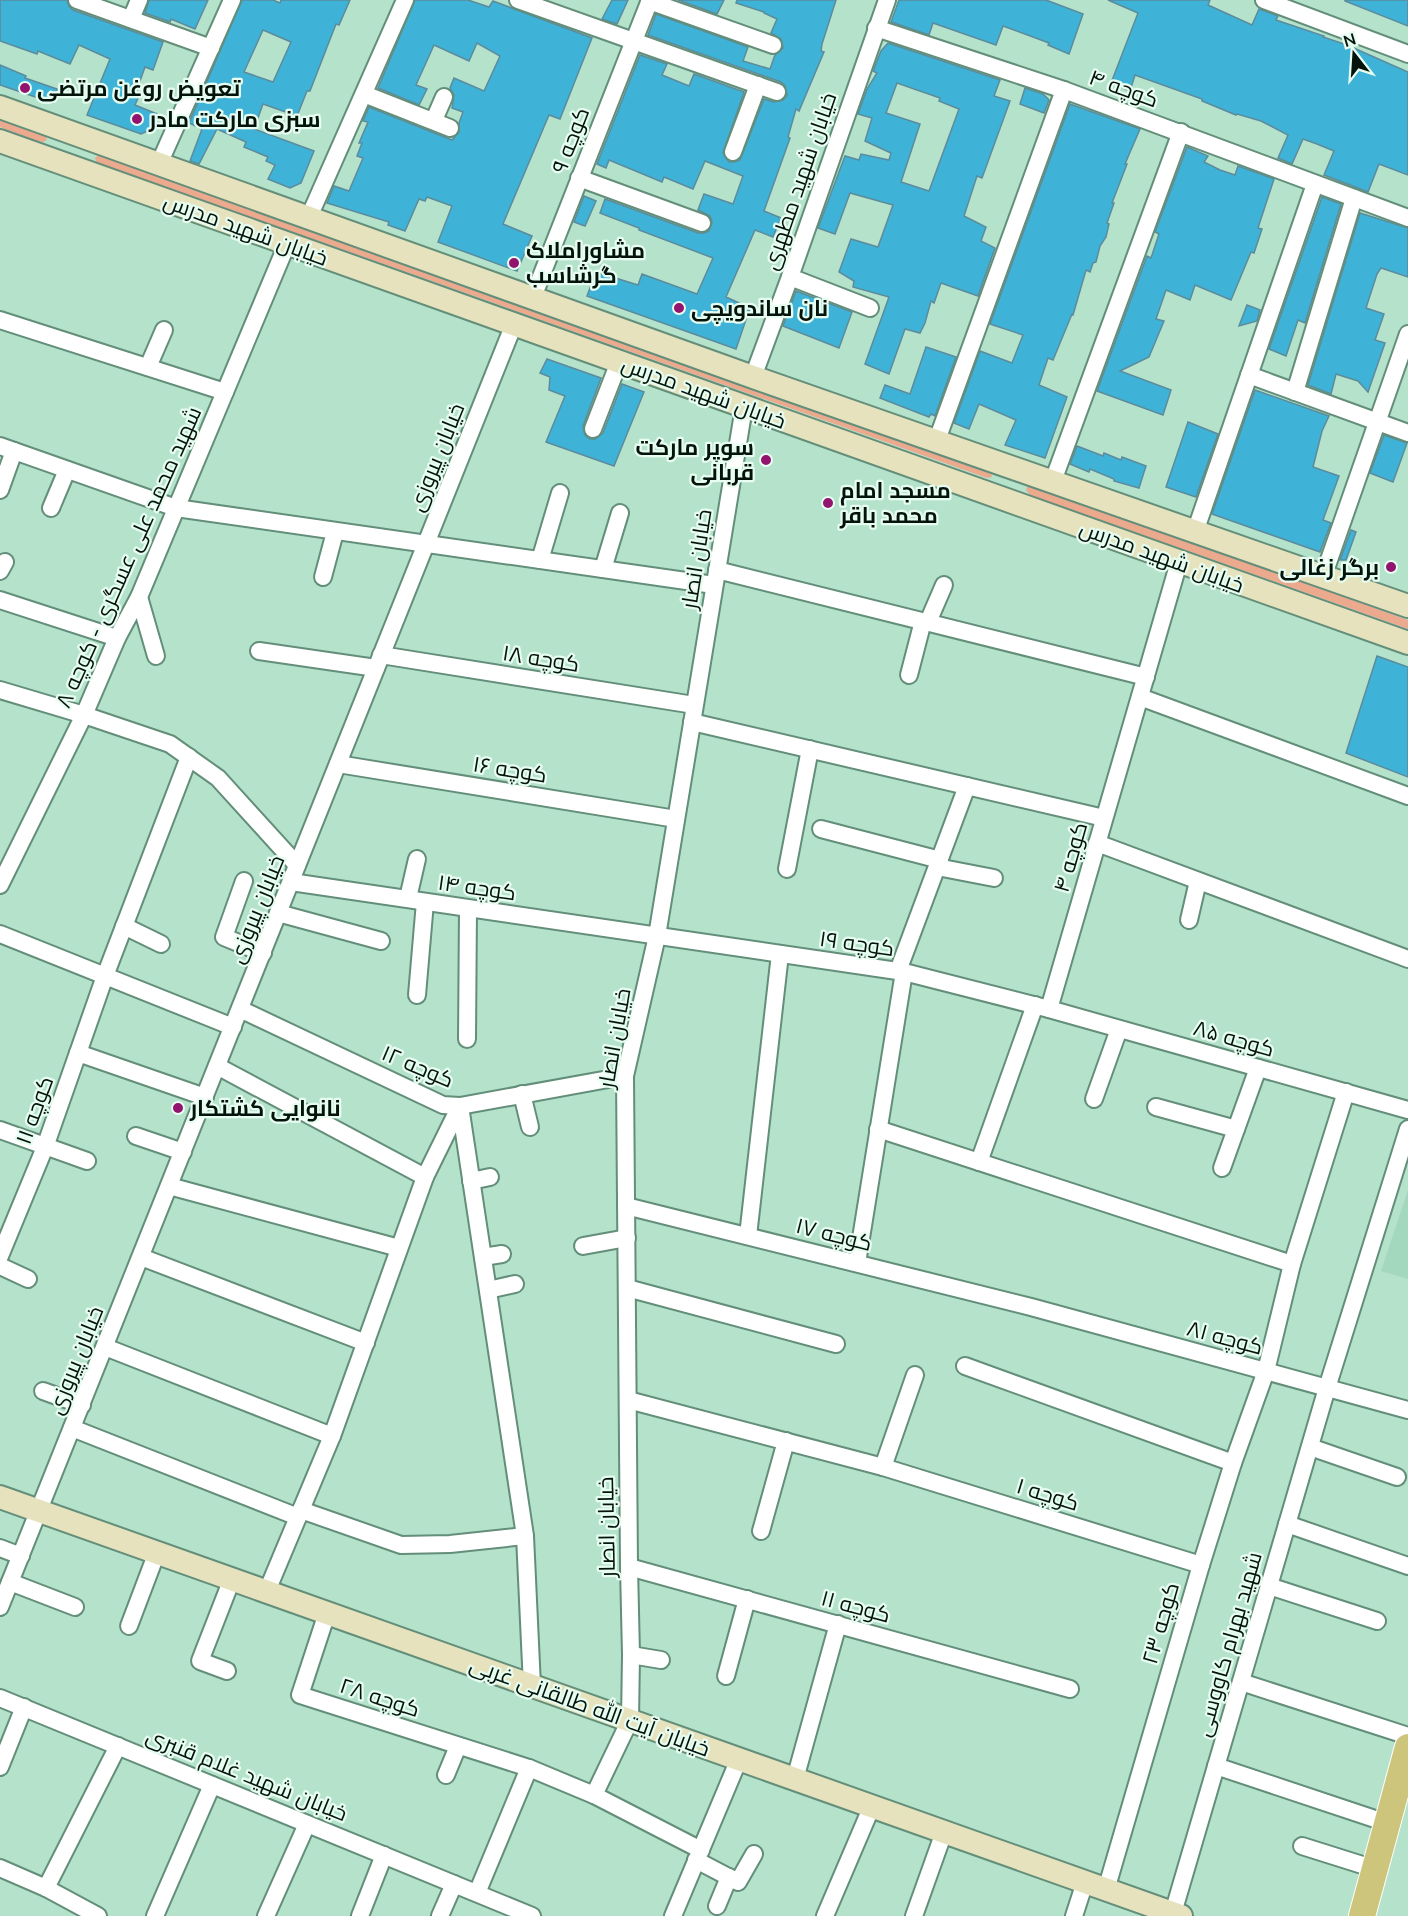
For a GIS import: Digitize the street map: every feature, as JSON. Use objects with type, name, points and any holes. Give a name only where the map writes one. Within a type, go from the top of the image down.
[{"type":"main road","name":"خیابان شهید مدرس","points":[[0,107],[753,376],[1408,606]]},
{"type":"main road","points":[[72,167],[82,136]]},
{"type":"main road","name":"خیابان شهید مدرس","points":[[0,141],[1408,643]]},
{"type":"main road","name":"خیابان آیت الله طالقانی غربی","points":[[0,1497],[1177,1915]]},
{"type":"main road","points":[[1362,1916],[1408,1747]]},
{"type":"street","points":[[78,0],[211,48]]},
{"type":"street","points":[[131,19],[139,0]]},
{"type":"street","points":[[159,164],[232,0]]},
{"type":"street","points":[[309,217],[405,0]]},
{"type":"street","name":"خیابان شهید مطهری","points":[[753,376],[790,277],[886,0]]},
{"type":"street","points":[[1264,0],[1407,54]]},
{"type":"street","points":[[649,1],[773,45]]},
{"type":"street","name":"کوچه ۹","points":[[533,297],[649,1]]},
{"type":"street","points":[[522,2],[777,92]]},
{"type":"street","name":"کوچه ۴","points":[[876,28],[1064,90],[1408,218]]},
{"type":"street","points":[[733,152],[758,85]]},
{"type":"street","points":[[937,440],[1064,90]]},
{"type":"street","points":[[364,94],[450,128]]},
{"type":"street","points":[[434,120],[444,97]]},
{"type":"street","points":[[1053,481],[1181,132]]},
{"type":"street","points":[[579,178],[702,223]]},
{"type":"street","points":[[1196,532],[1315,184]]},
{"type":"street","points":[[1295,392],[1354,198]]},
{"type":"street","name":"شهید محمد علی عسگری - کوچه ۸","points":[[0,885],[84,715],[117,638],[139,597],[287,244]]},
{"type":"street","points":[[790,277],[870,308]]},
{"type":"street","points":[[6,322],[225,392]]},
{"type":"street","name":"خیابان پیروزی","points":[[10,1582],[514,324]]},
{"type":"street","points":[[148,367],[164,330]]},
{"type":"street","points":[[1323,577],[1377,421],[1405,354],[1408,334]]},
{"type":"street","points":[[593,429],[619,362]]},
{"type":"street","points":[[1249,375],[1408,433]]},
{"type":"street","name":"خیابان انصار","points":[[630,1720],[626,1076],[657,936],[744,407]]},
{"type":"street","points":[[0,490],[7,448],[176,508],[603,569],[715,577],[925,621],[1146,677]]},
{"type":"street","points":[[51,508],[68,470]]},
{"type":"street","points":[[540,560],[560,494]]},
{"type":"street","points":[[603,569],[620,513]]},
{"type":"street","points":[[323,577],[335,532]]},
{"type":"street","points":[[1104,818],[1179,562]]},
{"type":"street","points":[[909,675],[925,621],[944,585]]},
{"type":"street","points":[[139,597],[156,656]]},
{"type":"street","points":[[0,600],[117,638]]},
{"type":"street","name":"کوچه ۱۸","points":[[259,651],[379,662],[693,714],[810,749]]},
{"type":"street","points":[[0,690],[170,744],[218,778],[297,865]]},
{"type":"street","points":[[1140,697],[1408,796]]},
{"type":"street","points":[[787,869],[810,749]]},
{"type":"street","name":"کوچه ۴","points":[[810,749],[1104,818],[1042,1007]]},
{"type":"street","name":"کوچه ۱۱","points":[[0,1256],[45,1147],[105,976],[189,757]]},
{"type":"street","name":"کوچه ۱۶","points":[[338,764],[676,819]]},
{"type":"street","points":[[857,1263],[901,972],[938,863],[968,786]]},
{"type":"street","points":[[821,829],[994,878]]},
{"type":"street","points":[[1097,843],[1408,959]]},
{"type":"street","points":[[408,898],[417,859]]},
{"type":"street","points":[[244,881],[224,937],[263,952]]},
{"type":"street","points":[[1189,920],[1198,881]]},
{"type":"street","name":"کوچه ۱۴","points":[[291,882],[657,936]]},
{"type":"street","points":[[417,995],[425,902]]},
{"type":"street","points":[[467,1039],[468,909]]},
{"type":"street","points":[[278,913],[381,941]]},
{"type":"street","points":[[124,926],[161,944]]},
{"type":"street","points":[[0,934],[233,1027]]},
{"type":"street","name":"کوچه ۱۹","points":[[657,936],[901,972],[1042,1007]]},
{"type":"street","points":[[748,1236],[780,954]]},
{"type":"street","points":[[980,1162],[1042,1007]]},
{"type":"street","name":"کوچه ۸۵","points":[[1042,1007],[1408,1110]]},
{"type":"street","name":"کوچه ۱۲","points":[[240,1009],[443,1106],[460,1106],[626,1076]]},
{"type":"street","points":[[1094,1099],[1119,1029]]},
{"type":"street","points":[[78,1053],[205,1097]]},
{"type":"street","points":[[217,1066],[425,1177]]},
{"type":"street","points":[[1222,1168],[1258,1068]]},
{"type":"street","name":"کوچه ۲۳","points":[[1106,1890],[1201,1565],[1233,1463],[1266,1371],[1292,1264],[1346,1092]]},
{"type":"street","points":[[522,1094],[530,1127]]},
{"type":"street","points":[[267,1592],[332,1436],[425,1177],[460,1106]]},
{"type":"street","points":[[460,1106],[525,1536],[532,1686]]},
{"type":"street","points":[[1155,1107],[1236,1129]]},
{"type":"street","points":[[1327,1388],[1408,1128]]},
{"type":"street","points":[[878,1129],[1292,1264]]},
{"type":"street","points":[[0,1130],[87,1161]]},
{"type":"street","points":[[136,1136],[183,1152]]},
{"type":"street","points":[[471,1181],[490,1177]]},
{"type":"street","points":[[169,1186],[399,1248]]},
{"type":"street","name":"کوچه ۱۷","points":[[626,1206],[1031,1306]]},
{"type":"street","points":[[583,1246],[627,1238]]},
{"type":"street","points":[[483,1257],[502,1254]]},
{"type":"street","points":[[141,1257],[366,1342]]},
{"type":"street","points":[[0,1266],[28,1279]]},
{"type":"street","points":[[488,1290],[515,1284]]},
{"type":"street","points":[[627,1288],[836,1344]]},
{"type":"street","name":"کوچه ۸۱","points":[[1031,1306],[1408,1410]]},
{"type":"street","points":[[105,1347],[332,1436]]},
{"type":"street","points":[[965,1366],[1233,1463]]},
{"type":"street","points":[[883,1467],[915,1375]]},
{"type":"street","name":"شهید بهرام کاووسی","points":[[1177,1915],[1216,1766],[1327,1388]]},
{"type":"street","points":[[43,1391],[82,1405]]},
{"type":"street","name":"کوچه ۱","points":[[628,1400],[883,1467],[1201,1565]]},
{"type":"street","points":[[72,1428],[300,1513],[401,1545],[450,1544],[525,1536]]},
{"type":"street","points":[[761,1531],[786,1441]]},
{"type":"street","points":[[1310,1447],[1397,1477]]},
{"type":"street","points":[[1287,1524],[1408,1566]]},
{"type":"street","points":[[0,1548],[21,1556]]},
{"type":"street","points":[[129,1626],[157,1552]]},
{"type":"street","name":"کوچه ۱۱","points":[[629,1567],[1070,1689]]},
{"type":"street","points":[[227,1671],[200,1661],[232,1579]]},
{"type":"street","points":[[0,1607],[10,1582],[75,1607]]},
{"type":"street","points":[[1269,1586],[1377,1621]]},
{"type":"street","points":[[726,1676],[747,1599]]},
{"type":"street","name":"کوچه ۲۸","points":[[327,1613],[300,1695],[529,1768],[594,1795],[699,1855],[734,1879]]},
{"type":"street","points":[[795,1779],[838,1624]]},
{"type":"street","points":[[631,1655],[661,1660]]},
{"type":"street","points":[[1241,1682],[1408,1736]]},
{"type":"street","name":"خیابان شهید غلام قنبری","points":[[0,1698],[477,1893]]},
{"type":"street","points":[[0,1767],[24,1707]]},
{"type":"street","points":[[594,1795],[630,1720]]},
{"type":"street","points":[[46,1888],[118,1746]]},
{"type":"street","points":[[446,1775],[458,1746]]},
{"type":"street","points":[[673,1916],[739,1759]]},
{"type":"street","points":[[1216,1766],[1387,1823]]},
{"type":"street","points":[[529,1768],[477,1893],[532,1916]]},
{"type":"street","points":[[154,1916],[212,1785]]},
{"type":"street","points":[[825,1916],[872,1806]]},
{"type":"street","points":[[267,1914],[307,1824]]},
{"type":"street","points":[[914,1916],[944,1832]]},
{"type":"street","points":[[1302,1846],[1375,1869]]},
{"type":"street","points":[[717,1906],[734,1879],[754,1854]]},
{"type":"street","points":[[360,1916],[384,1855]]},
{"type":"street","points":[[0,1868],[46,1888],[98,1916]]},
{"type":"street","points":[[1074,1916],[1085,1882]]},
{"type":"street","points":[[440,1916],[453,1884]]},
{"type":"shaded area","points":[[0,117],[45,133],[47,140],[37,141],[0,127]]},
{"type":"shaded area","points":[[98,155],[991,472],[992,477],[987,478],[97,164],[95,158]]},
{"type":"shaded area","points":[[1030,486],[1132,520],[1408,620],[1408,629],[1030,495],[1026,490]]},
{"type":"shaded area","points":[[1408,1190],[1408,1279],[1381,1271]]},
{"type":"building","points":[[0,0],[67,0],[73,10],[163,42],[153,70],[145,67],[135,95],[139,96],[135,105],[157,114],[150,130],[141,134],[87,115],[110,59],[79,45],[70,64],[38,51],[37,54],[0,41]]},
{"type":"building","points":[[149,0],[208,0],[195,29],[171,19],[170,22],[145,13]]},
{"type":"building","points":[[242,0],[273,0],[280,3],[281,0],[350,0],[339,25],[336,24],[310,91],[307,91],[297,116],[263,104],[254,129],[314,151],[301,183],[290,188],[268,179],[275,165],[266,161],[268,157],[244,147],[246,142],[217,129],[199,164],[190,161],[202,129],[189,123]],"holes":[[[263,30],[291,42],[273,82],[244,72]]]},
{"type":"building","points":[[415,0],[468,0],[489,7],[493,1],[592,38],[560,119],[549,115],[503,224],[532,236],[517,271],[438,242],[452,206],[427,197],[425,201],[419,199],[405,231],[388,225],[389,222],[327,203],[334,186],[349,191],[363,158],[357,156],[362,143],[359,143],[368,122],[363,121],[369,107],[452,140],[459,132],[463,112],[452,108],[454,95],[450,88],[454,78],[484,91],[500,56],[477,43],[469,61],[434,45],[416,85],[427,89],[419,105],[378,88]]},
{"type":"building","points":[[612,0],[628,0],[617,24],[602,19]]},
{"type":"building","points":[[678,0],[724,0],[717,14]]},
{"type":"building","points":[[737,0],[836,0],[822,44],[821,51],[824,52],[799,111],[796,109],[788,137],[790,138],[764,211],[781,218],[773,237],[755,230],[726,297],[750,308],[736,349],[587,296],[596,272],[638,285],[642,274],[697,294],[713,258],[600,213],[605,199],[698,233],[704,233],[709,231],[712,222],[710,216],[698,210],[704,194],[733,204],[743,176],[705,161],[693,189],[664,177],[662,182],[609,160],[606,168],[597,164],[640,55],[667,64],[662,75],[689,86],[694,74],[744,92],[723,153],[729,162],[740,160],[764,99],[774,102],[783,100],[787,95],[785,86],[781,82],[648,35],[656,14],[748,47],[743,61],[770,69],[775,55],[783,48],[781,39],[771,33],[777,19],[736,3]]},
{"type":"building","points":[[899,0],[1046,0],[1083,14],[1069,54],[1048,45],[1049,43],[1003,26],[996,45],[933,23],[929,35],[891,22]]},
{"type":"building","points":[[1108,0],[1210,0],[1208,5],[1252,25],[1259,9],[1278,16],[1276,20],[1347,45],[1408,72],[1408,175],[1379,164],[1368,192],[1324,175],[1334,151],[1303,139],[1292,164],[1278,158],[1288,135],[1261,121],[1236,115],[1202,101],[1202,99],[1135,75],[1130,91],[1111,83],[1138,13]]},
{"type":"building","points":[[1408,0],[1408,26],[1345,1]]},
{"type":"building","points":[[888,43],[1000,80],[994,96],[1010,101],[982,178],[977,176],[964,216],[986,227],[981,241],[995,248],[978,296],[941,283],[934,303],[931,301],[920,333],[905,329],[889,374],[865,364],[889,297],[853,287],[854,281],[839,272],[851,239],[878,247],[893,205],[850,193],[835,234],[818,228],[845,156],[859,160],[861,154],[889,160],[891,153],[865,141],[872,118],[858,114],[867,89],[877,73],[873,71],[881,51]],"holes":[[[897,83],[940,98],[939,101],[959,109],[929,191],[901,182],[920,124],[886,113]]]},
{"type":"building","points":[[0,65],[26,76],[25,78],[57,89],[53,103],[0,85]]},
{"type":"building","points":[[1025,88],[1043,94],[1049,100],[1044,113],[1020,104]]},
{"type":"building","points":[[1070,104],[1140,129],[1112,203],[1114,203],[1107,223],[1109,224],[1106,237],[1090,272],[1086,270],[1073,315],[1053,360],[1048,358],[1039,385],[1067,397],[1045,458],[1005,445],[1016,420],[979,404],[969,429],[954,423],[980,351],[1012,363],[1023,335],[990,324]]},
{"type":"building","points":[[1187,147],[1208,156],[1204,162],[1220,170],[1235,175],[1238,166],[1274,179],[1258,228],[1262,229],[1254,253],[1251,252],[1231,300],[1195,285],[1190,300],[1166,290],[1156,319],[1164,321],[1149,357],[1120,371],[1171,390],[1163,415],[1097,391],[1147,256],[1151,258],[1159,234],[1155,232]]},
{"type":"building","points":[[584,196],[596,201],[585,226],[574,222]]},
{"type":"building","points":[[1322,197],[1341,204],[1305,323],[1298,320],[1286,356],[1269,349]]},
{"type":"building","points":[[1360,213],[1408,228],[1408,277],[1381,268],[1377,274],[1366,308],[1384,314],[1375,340],[1385,343],[1368,392],[1358,381],[1336,374],[1331,394],[1308,385]]},
{"type":"building","points":[[796,291],[852,312],[839,348],[783,326]]},
{"type":"building","points":[[1247,305],[1260,310],[1257,321],[1239,326]]},
{"type":"building","points":[[926,347],[956,357],[935,416],[931,414],[929,417],[880,398],[885,385],[910,394]]},
{"type":"building","points":[[547,359],[601,378],[583,426],[585,435],[590,439],[595,439],[603,433],[622,384],[644,392],[614,466],[546,442],[565,396],[549,390],[550,377],[540,373]]},
{"type":"building","points":[[1255,390],[1329,416],[1322,431],[1313,467],[1339,476],[1323,520],[1331,523],[1320,552],[1212,514]]},
{"type":"building","points":[[1188,422],[1218,434],[1196,497],[1166,487]]},
{"type":"building","points":[[1384,435],[1407,443],[1393,482],[1370,473]]},
{"type":"building","points":[[1077,446],[1103,456],[1104,453],[1121,460],[1122,457],[1146,466],[1139,488],[1114,481],[1090,469],[1089,472],[1070,464]]},
{"type":"building","points":[[1351,530],[1356,532],[1346,560],[1340,560]]},
{"type":"building","points":[[1377,656],[1408,667],[1408,777],[1346,753]]},
{"type":"place","name":"تعویض روغن مرتضی","points":[[25,88]]},
{"type":"place","name":"سبزی مارکت مادر","points":[[137,119]]},
{"type":"place","name":"مشاوراملاک گرشاسب","points":[[514,263]]},
{"type":"place","name":"نان ساندویچی","points":[[679,308]]},
{"type":"place","name":"سوپر مارکت قربانی","points":[[766,460]]},
{"type":"place","name":"مسجد امام محمد باقر","points":[[828,503]]},
{"type":"place","name":"برگر زغالی","points":[[1391,567]]},
{"type":"place","name":"نانوایی کشتکار","points":[[178,1108]]}]
